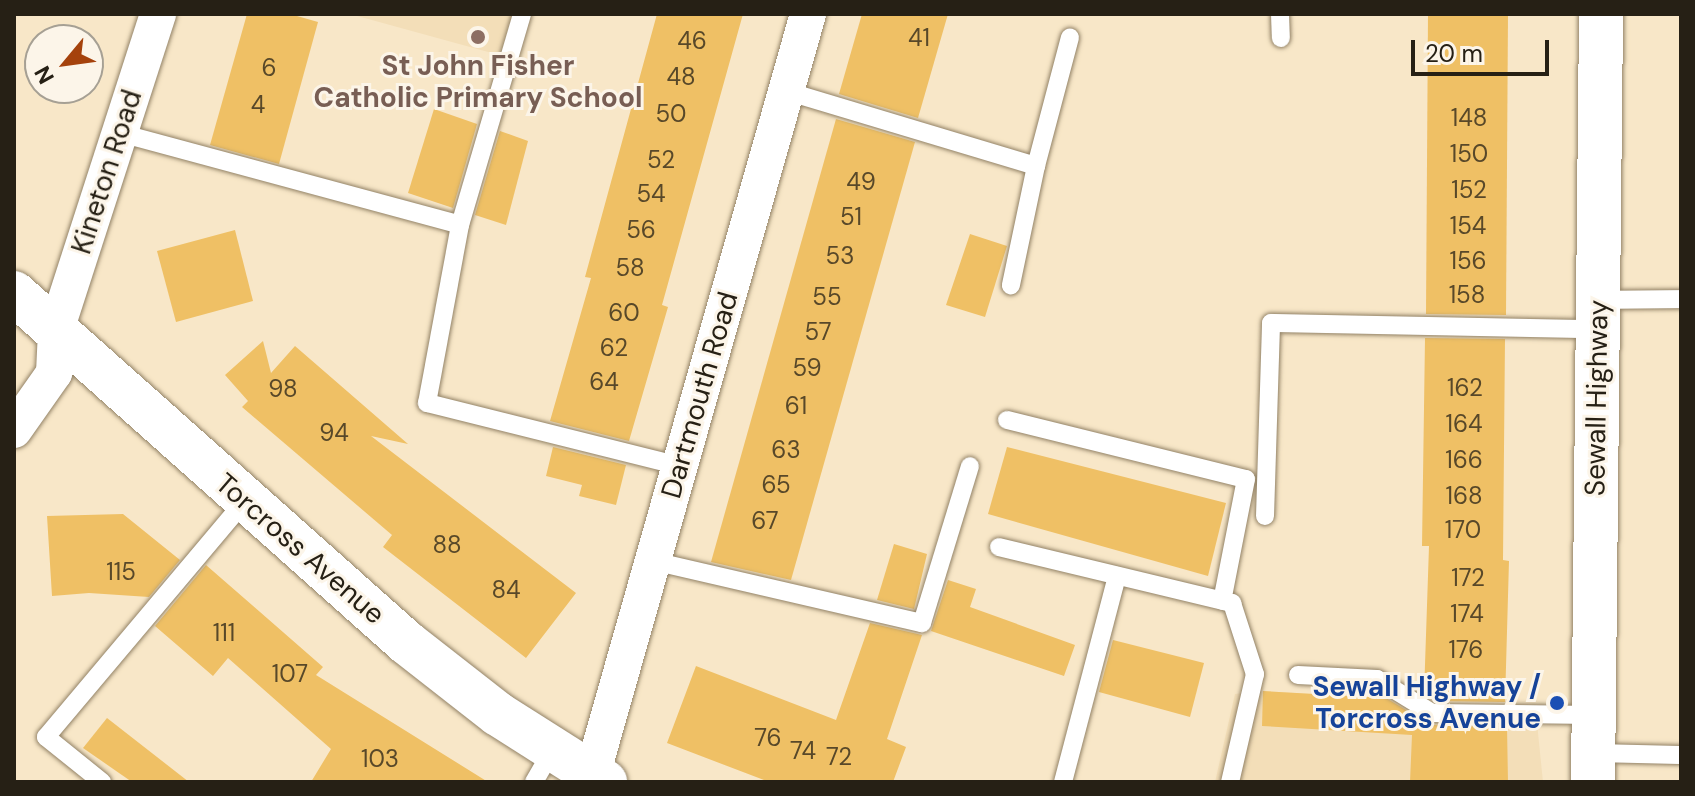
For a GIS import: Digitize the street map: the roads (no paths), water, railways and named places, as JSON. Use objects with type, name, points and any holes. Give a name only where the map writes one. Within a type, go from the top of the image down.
[{"type":"street","name":"Kineton Road","points":[[14,430],[54,373],[56,330],[158,14]]},
{"type":"street","name":"Dartmouth Road","points":[[599,779],[653,561],[808,14]]},
{"type":"street","name":"Sewall Highway","points":[[1594,750],[1601,14]]},
{"type":"street","name":"Torcross Avenue","points":[[14,293],[407,643],[498,714],[544,766],[599,779]]},
{"type":"lane","points":[[522,14],[460,225],[427,403],[680,466]]},
{"type":"lane","points":[[1280,14],[1281,38]]},
{"type":"lane","points":[[1011,285],[1036,166],[1070,37]]},
{"type":"lane","points":[[786,91],[1036,166]]},
{"type":"lane","points":[[120,133],[460,225]]},
{"type":"lane","points":[[1265,516],[1271,323],[1598,314],[1681,299]]},
{"type":"lane","points":[[1007,420],[1246,479],[1222,601]]},
{"type":"lane","points":[[653,561],[922,623],[970,466]]},
{"type":"lane","points":[[102,782],[46,737],[245,501]]},
{"type":"lane","points":[[999,547],[1232,603],[1255,674],[1230,782]]},
{"type":"lane","points":[[1063,782],[1117,576]]},
{"type":"lane","points":[[1298,675],[1377,679],[1432,713],[1594,750],[1681,755]]},
{"type":"place","name":"St John Fisher Catholic Primary School","points":[[478,37]]},
{"type":"place","name":"Sewall Highway / Torcross Avenue","points":[[1557,703]]}]
